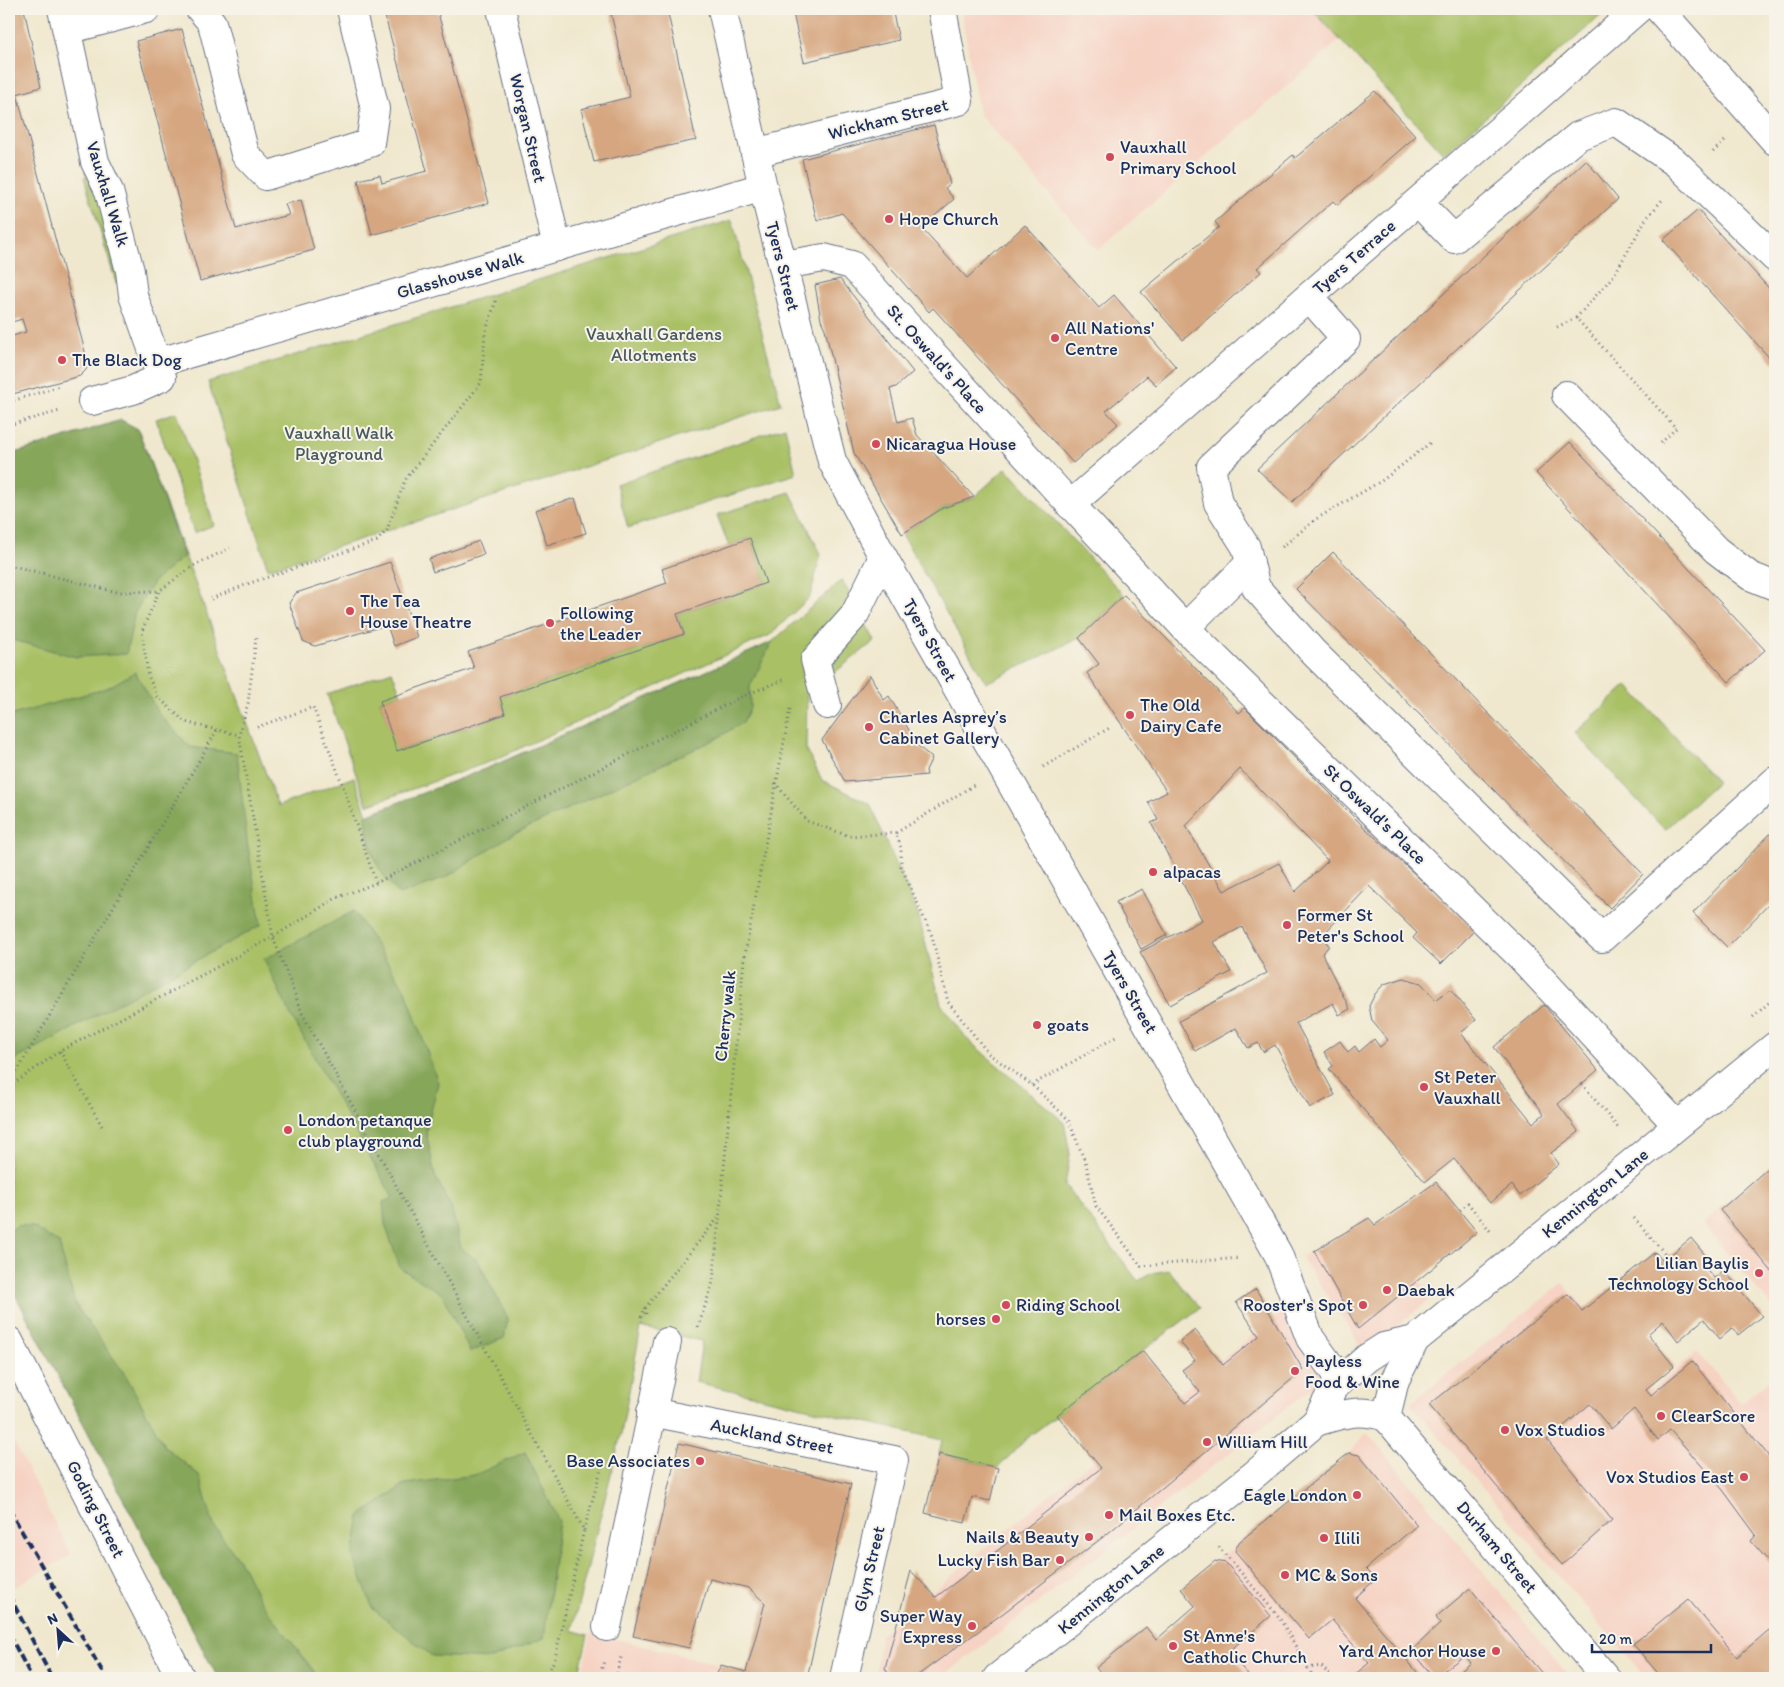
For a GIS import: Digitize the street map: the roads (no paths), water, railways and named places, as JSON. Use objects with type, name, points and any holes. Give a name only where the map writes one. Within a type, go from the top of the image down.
[{"type":"main road","points":[[64,19],[146,9]]},
{"type":"main road","points":[[200,9],[212,23],[245,154],[266,176],[370,142],[375,109],[351,9]]},
{"type":"main road","name":"Worgan Street","points":[[501,9],[557,248]]},
{"type":"main road","name":"Tyers Street","points":[[722,9],[763,187],[832,461],[1002,768],[1278,1254],[1310,1338],[1341,1381]]},
{"type":"main road","name":"Wickham Street","points":[[755,153],[960,101],[942,9]]},
{"type":"main road","name":"Tyers Terrace","points":[[1070,505],[1638,9]]},
{"type":"main road","points":[[1658,9],[1775,141]]},
{"type":"main road","name":"Vauxhall Walk","points":[[64,19],[95,162],[109,192],[130,271],[133,295],[159,370]]},
{"type":"main road","points":[[1418,202],[1454,239],[1578,136],[1616,122],[1676,162],[1775,258]]},
{"type":"main road","name":"Glasshouse Walk","points":[[92,402],[133,390],[159,370],[763,187]]},
{"type":"main road","name":"St. Oswald's Place","points":[[783,265],[824,258],[852,264],[1070,505]]},
{"type":"main road","points":[[1309,296],[1346,339],[1211,467],[1218,503],[1246,547],[1256,588],[1313,652],[1602,938],[1775,781]]},
{"type":"main road","points":[[1566,396],[1716,550],[1750,576],[1775,586]]},
{"type":"main road","name":"St Oswald's Place","points":[[1070,505],[1185,628],[1520,956],[1677,1125]]},
{"type":"main road","points":[[827,705],[807,667],[854,616],[884,557]]},
{"type":"main road","points":[[1185,628],[1251,567]]},
{"type":"main road","name":"Kennington Lane","points":[[1316,1422],[1350,1412],[1370,1412],[1386,1417],[1395,1380],[1415,1340],[1775,1046]]},
{"type":"main road","name":"Kennington Lane","points":[[997,1678],[1255,1474],[1316,1422],[1335,1386],[1367,1358],[1384,1347],[1415,1340]]},
{"type":"main road","name":"Goding Street","points":[[9,1341],[181,1678]]},
{"type":"main road","points":[[607,1627],[667,1342]]},
{"type":"main road","name":"Auckland Street","points":[[651,1412],[894,1460]]},
{"type":"main road","name":"Durham Street","points":[[1386,1417],[1606,1678]]},
{"type":"main road","name":"Glyn Street","points":[[844,1678],[894,1460]]},
{"type":"railway","points":[[9,1509],[106,1678]]},
{"type":"railway","points":[[9,1595],[52,1678]]},
{"type":"railway","points":[[9,1634],[32,1678]]},
{"type":"place","name":"Vauxhall Primary School","points":[[1110,157]]},
{"type":"place","name":"Hope Church","points":[[889,219]]},
{"type":"place","name":"All Nations' Centre","points":[[1055,338]]},
{"type":"place","name":"The Black Dog","points":[[62,360]]},
{"type":"place","name":"Nicaragua House","points":[[876,444]]},
{"type":"place","name":"The Tea House Theatre","points":[[350,611]]},
{"type":"place","name":"Following the Leader","points":[[550,623]]},
{"type":"place","name":"The Old Dairy Cafe","points":[[1130,715]]},
{"type":"place","name":"Charles Asprey’s Cabinet Gallery","points":[[869,727]]},
{"type":"place","name":"alpacas","points":[[1153,872]]},
{"type":"place","name":"Former St Peter's School","points":[[1287,925]]},
{"type":"place","name":"goats","points":[[1037,1025]]},
{"type":"place","name":"St Peter Vauxhall","points":[[1424,1087]]},
{"type":"place","name":"London petanque club playground","points":[[288,1130]]},
{"type":"place","name":"Lilian Baylis Technology School","points":[[1759,1273]]},
{"type":"place","name":"Daebak","points":[[1387,1290]]},
{"type":"place","name":"Riding School","points":[[1006,1305]]},
{"type":"place","name":"Rooster's Spot","points":[[1363,1305]]},
{"type":"place","name":"horses","points":[[996,1319]]},
{"type":"place","name":"Payless Food & Wine","points":[[1295,1371]]},
{"type":"place","name":"ClearScore","points":[[1661,1416]]},
{"type":"place","name":"Vox Studios","points":[[1505,1430]]},
{"type":"place","name":"William Hill","points":[[1207,1442]]},
{"type":"place","name":"Base Associates","points":[[700,1461]]},
{"type":"place","name":"Vox Studios East","points":[[1744,1477]]},
{"type":"place","name":"Eagle London","points":[[1357,1495]]},
{"type":"place","name":"Mail Boxes Etc.","points":[[1109,1515]]},
{"type":"place","name":"Nails & Beauty","points":[[1089,1537]]},
{"type":"place","name":"Ilili","points":[[1324,1538]]},
{"type":"place","name":"Lucky Fish Bar","points":[[1060,1560]]},
{"type":"place","name":"MC & Sons","points":[[1285,1575]]},
{"type":"place","name":"Super Way Express","points":[[972,1626]]},
{"type":"place","name":"St Anne's Catholic Church","points":[[1173,1646]]},
{"type":"place","name":"Yard Anchor House","points":[[1496,1651]]},
{"type":"park label","name":"Vauxhall Gardens Allotments","points":[[654,344]]},
{"type":"park label","name":"Vauxhall Walk Playground","points":[[339,443]]}]
